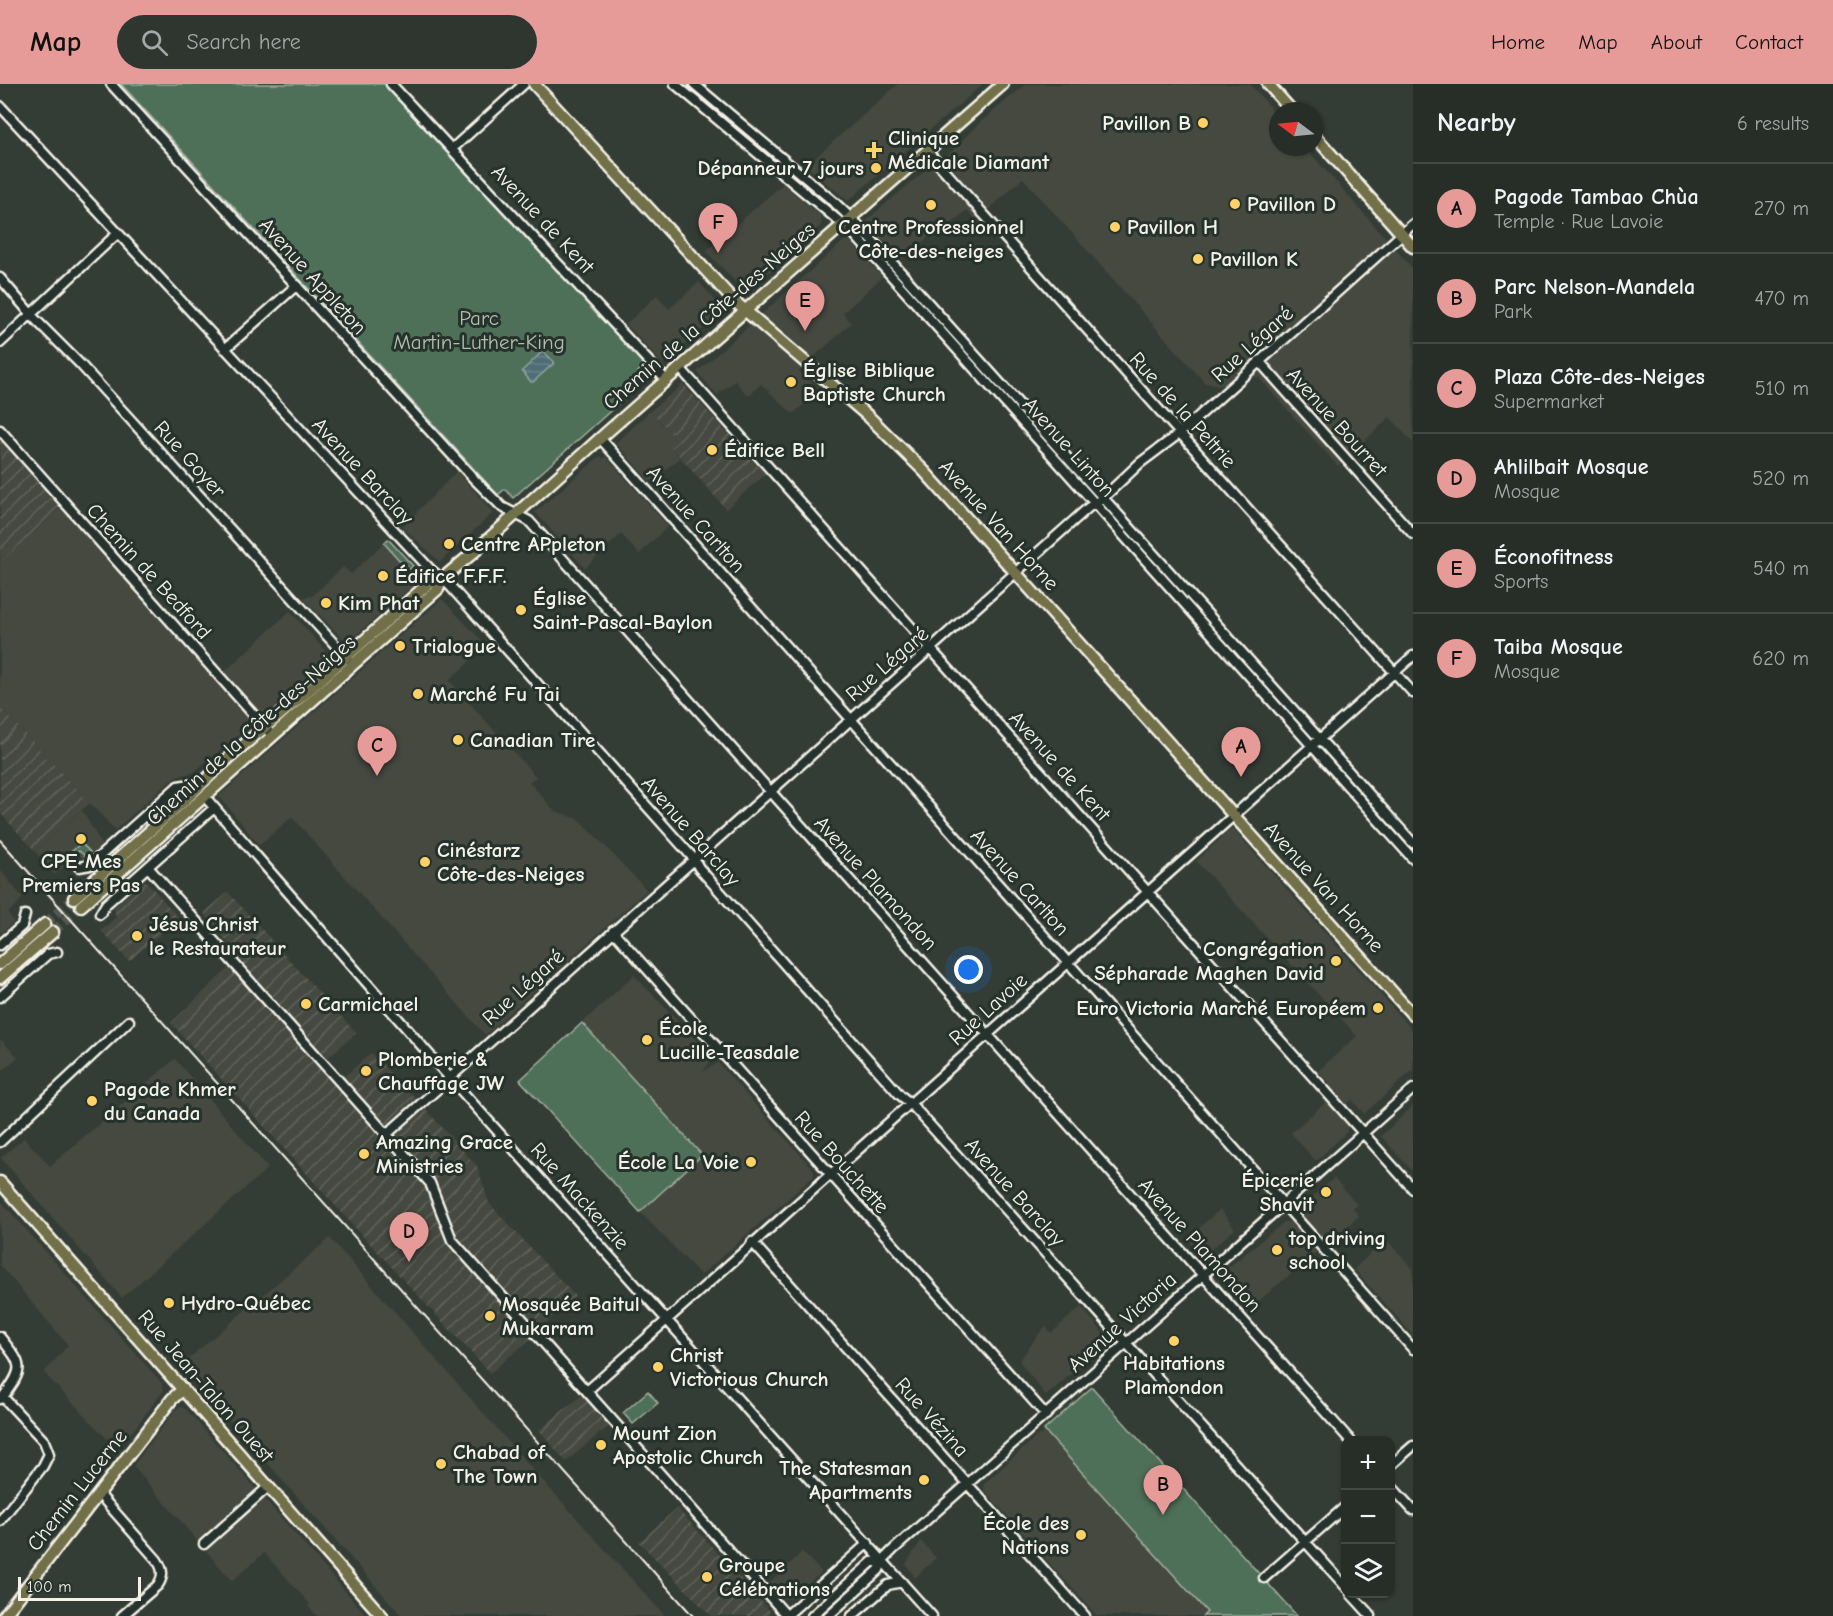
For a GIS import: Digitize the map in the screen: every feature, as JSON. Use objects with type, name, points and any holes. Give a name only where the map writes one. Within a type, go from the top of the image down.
[{"type":"main road","name":"Avenue Van Horne","points":[[534,84],[744,311],[892,438],[942,490],[1413,1015]]},
{"type":"main road","name":"Chemin de la Côte-des-Neiges","points":[[78,902],[349,660],[430,582],[442,579],[927,151],[990,88],[1003,84]]},
{"type":"main road","points":[[1268,84],[1285,102]]},
{"type":"main road","points":[[1323,145],[1413,247]]},
{"type":"main road","points":[[0,964],[49,928],[0,978]]},
{"type":"main road","name":"Rue Jean-Talon Ouest","points":[[0,1182],[382,1616]]},
{"type":"main road","name":"Chemin Lucerne","points":[[4,1616],[172,1399],[183,1389]]},
{"type":"street","name":"Avenue Appleton","points":[[111,84],[475,480],[502,507],[516,514]]},
{"type":"street","name":"Avenue de Kent","points":[[391,84],[453,148],[666,380]]},
{"type":"street","points":[[453,148],[524,84]]},
{"type":"street","name":"Avenue Linton","points":[[675,84],[847,221],[876,258],[1413,859]]},
{"type":"street","name":"Avenue Linton","points":[[694,84],[847,221],[1104,497],[1413,843]]},
{"type":"street","name":"Avenue Barclay","points":[[0,106],[430,569],[450,586],[694,859],[699,868],[900,1095],[910,1102],[1341,1582]]},
{"type":"street","name":"Rue de la Peltrie","points":[[927,151],[1413,693]]},
{"type":"street","name":"Rue Légaré","points":[[387,1134],[1094,503],[1104,497],[1140,463],[1180,433],[1413,224]]},
{"type":"street","points":[[0,343],[117,233]]},
{"type":"street","name":"Rue Goyer","points":[[0,278],[31,315],[88,372],[349,660]]},
{"type":"street","points":[[225,349],[297,285]]},
{"type":"street","name":"Avenue Bourret","points":[[1259,362],[1413,534]]},
{"type":"street","name":"Avenue de Kent","points":[[680,368],[1413,1189]]},
{"type":"street","name":"Chemin de Bedford","points":[[0,429],[269,731]]},
{"type":"street","name":"Avenue Carlton","points":[[600,438],[1413,1349]]},
{"type":"street","name":"Avenue Plamondon","points":[[516,514],[529,521],[539,532],[1346,1436]]},
{"type":"street","name":"Rue Lavoie","points":[[587,1390],[1413,656]]},
{"type":"street","name":"Chemin de la Côte-des-Neiges","points":[[79,867],[90,865],[178,786],[189,783],[201,793]]},
{"type":"street","name":"Rue Mackenzie","points":[[201,793],[450,1077],[932,1616]]},
{"type":"street","name":"Chemin de la Côte-des-Neiges","points":[[100,914],[106,904],[214,808]]},
{"type":"street","points":[[147,867],[430,1183],[452,1240],[786,1616],[868,1543]]},
{"type":"street","points":[[0,945],[22,926],[25,915]]},
{"type":"street","name":"Rue Bouchette","points":[[613,931],[1046,1414]]},
{"type":"street","points":[[0,997],[48,954],[57,952]]},
{"type":"street","points":[[0,1142],[129,1021]]},
{"type":"street","name":"Avenue Victoria","points":[[828,1616],[879,1570],[883,1560],[967,1484],[1413,1089]]},
{"type":"street","name":"Rue Vézina","points":[[752,1242],[1085,1616]]},
{"type":"street","points":[[0,1337],[20,1366],[15,1379],[1,1398],[45,1442],[48,1449],[48,1458],[0,1521]]},
{"type":"street","points":[[1395,1462],[1413,1446]]},
{"type":"street","points":[[204,1544],[268,1487]]},
{"type":"street","points":[[1395,1490],[1413,1510]]},
{"type":"street","points":[[99,1494],[157,1560],[162,1571],[158,1585],[122,1616]]},
{"type":"street","points":[[1264,1578],[1341,1510]]},
{"type":"street","name":"Avenue Victoria","points":[[812,1616],[872,1562],[883,1560]]},
{"type":"street","points":[[852,1616],[885,1587],[902,1582]]},
{"type":"street","points":[[1355,1598],[1371,1616]]},
{"type":"shaded area","points":[[898,84],[983,84],[848,201],[806,166]]},
{"type":"shaded area","points":[[1026,84],[1250,84],[1269,106],[1269,156],[1313,156],[1413,269],[1413,443],[1390,417],[1338,466],[1258,377],[1218,386],[1205,383],[1023,178],[977,221],[967,210],[934,239],[929,237],[900,260],[867,224],[867,220],[929,167],[947,156],[977,125]]},
{"type":"shaded area","points":[[783,184],[821,216],[821,225],[775,267],[744,291],[706,251]]},
{"type":"shaded area","points":[[845,240],[849,240],[882,277],[843,313],[851,323],[799,371],[820,390],[793,414],[761,384],[748,396],[735,381],[717,395],[697,372]]},
{"type":"shaded area","points":[[699,282],[724,310],[663,364],[626,324],[657,295],[669,309]]},
{"type":"shaded area","points":[[683,384],[765,474],[726,509],[671,447],[678,441],[650,411]]},
{"type":"shaded area","points":[[650,411],[678,441],[671,447],[680,458],[650,482],[616,443]]},
{"type":"shaded area","points":[[0,439],[65,503],[0,563]]},
{"type":"shaded area","points":[[600,456],[603,459],[606,457],[668,526],[639,554],[621,534],[585,568],[535,512]]},
{"type":"shaded area","points":[[457,471],[493,513],[440,562],[402,527]]},
{"type":"shaded area","points":[[65,503],[220,676],[290,611],[332,658],[269,714],[248,724],[247,728],[194,772],[175,777],[115,830],[0,707],[0,563]]},
{"type":"shaded area","points":[[388,539],[422,578],[349,641],[342,638],[303,598],[312,596],[343,567],[351,574]]},
{"type":"shaded area","points":[[442,599],[487,646],[449,680],[536,777],[529,782],[555,811],[579,819],[647,890],[485,1035],[292,817],[259,845],[219,796]]},
{"type":"shaded area","points":[[0,707],[90,803],[35,851],[0,813]]},
{"type":"shaded area","points":[[82,810],[102,845],[85,860],[76,856],[55,875],[35,851]]},
{"type":"shaded area","points":[[1232,828],[1413,1031],[1413,1070],[1364,1114],[1352,1100],[1348,1103],[1347,1132],[1316,1161],[1291,1133],[1326,1102],[1330,1084],[1318,1071],[1357,1036],[1196,861]]},
{"type":"shaded area","points":[[0,870],[23,898],[8,913],[14,922],[0,934]]},
{"type":"shaded area","points":[[145,880],[179,918],[129,961],[101,931],[116,917],[114,907]]},
{"type":"shaded area","points":[[228,892],[356,1033],[323,1062],[339,1081],[371,1053],[477,1166],[489,1203],[575,1296],[537,1330],[535,1335],[490,1373],[171,1023],[234,963],[310,1047],[204,913]]},
{"type":"shaded area","name":"École La Voie","points":[[634,975],[713,1058],[703,1071],[718,1063],[814,1170],[814,1176],[701,1275],[640,1212],[702,1155],[582,1023]]},
{"type":"shaded area","points":[[0,1039],[18,1057],[0,1073]]},
{"type":"shaded area","points":[[175,1059],[268,1168],[122,1298],[1,1158],[24,1138],[50,1166]]},
{"type":"shaded area","points":[[1413,1106],[1413,1172],[1381,1136]]},
{"type":"shaded area","points":[[1334,1178],[1357,1205],[1353,1208],[1359,1216],[1249,1309],[1219,1275],[1284,1222],[1289,1222],[1302,1211],[1304,1204]]},
{"type":"shaded area","points":[[0,1200],[161,1382],[164,1390],[118,1450],[44,1373],[68,1345],[0,1265]]},
{"type":"shaded area","points":[[1220,1209],[1235,1229],[1203,1256],[1187,1239]]},
{"type":"shaded area","points":[[330,1238],[534,1471],[665,1616],[402,1616],[181,1365]]},
{"type":"shaded area","points":[[1386,1239],[1413,1269],[1413,1335],[1354,1269]]},
{"type":"shaded area","points":[[1081,1307],[1100,1329],[1107,1342],[1046,1396],[1019,1361],[1045,1326],[1051,1333]]},
{"type":"shaded area","points":[[587,1391],[614,1421],[566,1462],[539,1430]]},
{"type":"shaded area","points":[[181,1407],[186,1409],[367,1616],[317,1616],[308,1606],[310,1604],[264,1553],[232,1581],[133,1466],[176,1409]]},
{"type":"shaded area","name":"École des Nations","points":[[1044,1430],[1207,1612],[1203,1616],[1097,1616],[984,1490],[985,1483]]},
{"type":"shaded area","name":"Groupe Célébrations","points":[[677,1508],[770,1611],[769,1616],[711,1616],[639,1542]]},
{"type":"shaded area","points":[[921,1541],[936,1558],[915,1578],[906,1564]]},
{"type":"shaded area","points":[[802,1552],[822,1572],[790,1599],[783,1598],[769,1583]]},
{"type":"green space","name":"Parc Martin-Luther-King","points":[[121,84],[386,84],[645,365],[638,372],[645,380],[513,498],[505,489],[498,495]]},
{"type":"green space","points":[[388,539],[413,566],[408,570],[384,543]]},
{"type":"green space","points":[[81,843],[90,852],[85,856],[79,851],[66,864],[62,860]]},
{"type":"green space","points":[[582,1023],[702,1155],[640,1212],[520,1080]]},
{"type":"green space","points":[[1092,1387],[1297,1616],[1203,1616],[1207,1612],[1044,1430]]},
{"type":"green space","points":[[648,1391],[658,1403],[633,1424],[623,1413]]},
{"type":"water","points":[[543,351],[554,362],[531,382],[522,371]]},
{"type":"tunnel","points":[[45,924],[74,898]]},
{"type":"tunnel","points":[[53,932],[81,906]]},
{"type":"railway","points":[[0,840],[693,1616]]},
{"type":"place","name":"Pavillon B","points":[[1203,123]]},
{"type":"place","name":"Clinique Médicale Diamant","points":[[874,150]]},
{"type":"place","name":"Dépanneur 7 jours","points":[[876,168]]},
{"type":"place","name":"Pavillon D","points":[[1235,204]]},
{"type":"place","name":"Centre Professionnel Côte-des-neiges","points":[[931,205]]},
{"type":"place","name":"Pavillon H","points":[[1115,227]]},
{"type":"place","name":"Taiba Mosque","points":[[718,253]]},
{"type":"place","name":"Pavillon K","points":[[1198,259]]},
{"type":"place","name":"Éconofitness","points":[[805,331]]},
{"type":"place","name":"Église Biblique Baptiste Church","points":[[791,382]]},
{"type":"place","name":"Édifice Bell","points":[[712,450]]},
{"type":"place","name":"Centre APpleton","points":[[449,544]]},
{"type":"place","name":"Édifice F.F.F.","points":[[383,576]]},
{"type":"place","name":"Kim Phat","points":[[326,603]]},
{"type":"place","name":"Église Saint-Pascal-Baylon","points":[[521,610]]},
{"type":"place","name":"Trialogue","points":[[400,646]]},
{"type":"place","name":"Marché Fu Tai","points":[[418,694]]},
{"type":"place","name":"Canadian Tire","points":[[458,740]]},
{"type":"place","name":"Plaza Côte-des-Neiges","points":[[377,776]]},
{"type":"place","name":"Pagode Tambao Chùa","points":[[1241,777]]},
{"type":"place","name":"CPE Mes Premiers Pas","points":[[81,839]]},
{"type":"place","name":"Cinéstarz Côte-des-Neiges","points":[[425,862]]},
{"type":"place","name":"Jésus Christ le Restaurateur","points":[[137,936]]},
{"type":"place","name":"Congrégation Sépharade Maghen David","points":[[1336,961]]},
{"type":"place","name":"Carmichael","points":[[306,1004]]},
{"type":"place","name":"Euro Victoria Marché Européem","points":[[1378,1008]]},
{"type":"place","name":"École Lucille-Teasdale","points":[[647,1040]]},
{"type":"place","name":"Plomberie & Chauffage JW","points":[[366,1071]]},
{"type":"place","name":"Pagode Khmer du Canada","points":[[92,1101]]},
{"type":"place","name":"Amazing Grace Ministries","points":[[364,1154]]},
{"type":"place","name":"École La Voie","points":[[751,1162]]},
{"type":"place","name":"Épicerie Shavit","points":[[1326,1192]]},
{"type":"place","name":"top driving school","points":[[1277,1250]]},
{"type":"place","name":"Ahlilbait Mosque","points":[[409,1262]]},
{"type":"place","name":"Hydro-Québec","points":[[169,1303]]},
{"type":"place","name":"Mosquée Baitul Mukarram","points":[[490,1316]]},
{"type":"place","name":"Habitations Plamondon","points":[[1174,1341]]},
{"type":"place","name":"Christ Victorious Church","points":[[658,1367]]},
{"type":"place","name":"Mount Zion Apostolic Church","points":[[601,1445]]},
{"type":"place","name":"Chabad of The Town","points":[[441,1464]]},
{"type":"place","name":"The Statesman Apartments","points":[[924,1480]]},
{"type":"place","name":"Parc Nelson-Mandela","points":[[1163,1515]]},
{"type":"place","name":"École des Nations","points":[[1081,1535]]},
{"type":"place","name":"Groupe Célébrations","points":[[707,1577]]}]
